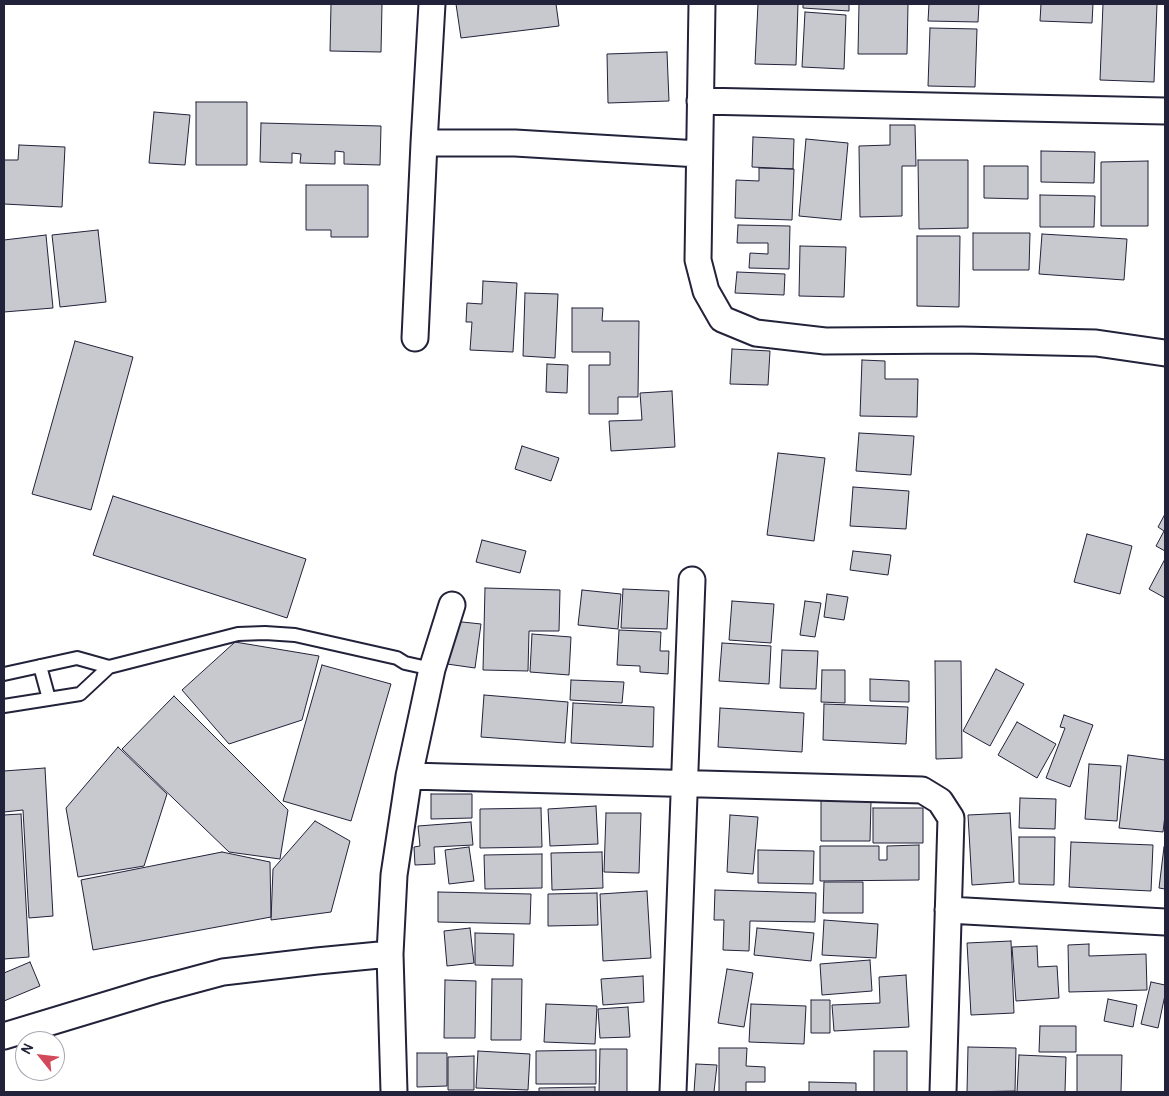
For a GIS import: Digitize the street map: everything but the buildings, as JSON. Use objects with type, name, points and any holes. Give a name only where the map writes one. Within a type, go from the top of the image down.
[{"type":"street","points":[[415,338],[432,4]]},
{"type":"street","points":[[702,4],[698,260],[706,291],[722,319],[756,333],[825,341],[962,340],[1096,344],[1165,353]]},
{"type":"street","points":[[700,101],[1165,112]]},
{"type":"street","points":[[424,143],[515,143],[699,154]]},
{"type":"street","points":[[673,1092],[692,580]]},
{"type":"street","points":[[394,1092],[390,954],[394,875],[409,776],[432,669],[452,605]]},
{"type":"street","points":[[409,776],[922,790],[940,801],[951,818],[943,1092]]},
{"type":"street","points":[[948,910],[1165,922]]},
{"type":"street","points":[[4,1036],[156,990],[223,972],[390,954]]},
{"type":"lane","points":[[4,706],[80,694],[108,667],[238,634],[295,635],[397,658],[405,663],[432,669]]},
{"type":"lane","points":[[4,674],[77,658],[108,667]]},
{"type":"lane","points":[[40,666],[49,699]]}]
